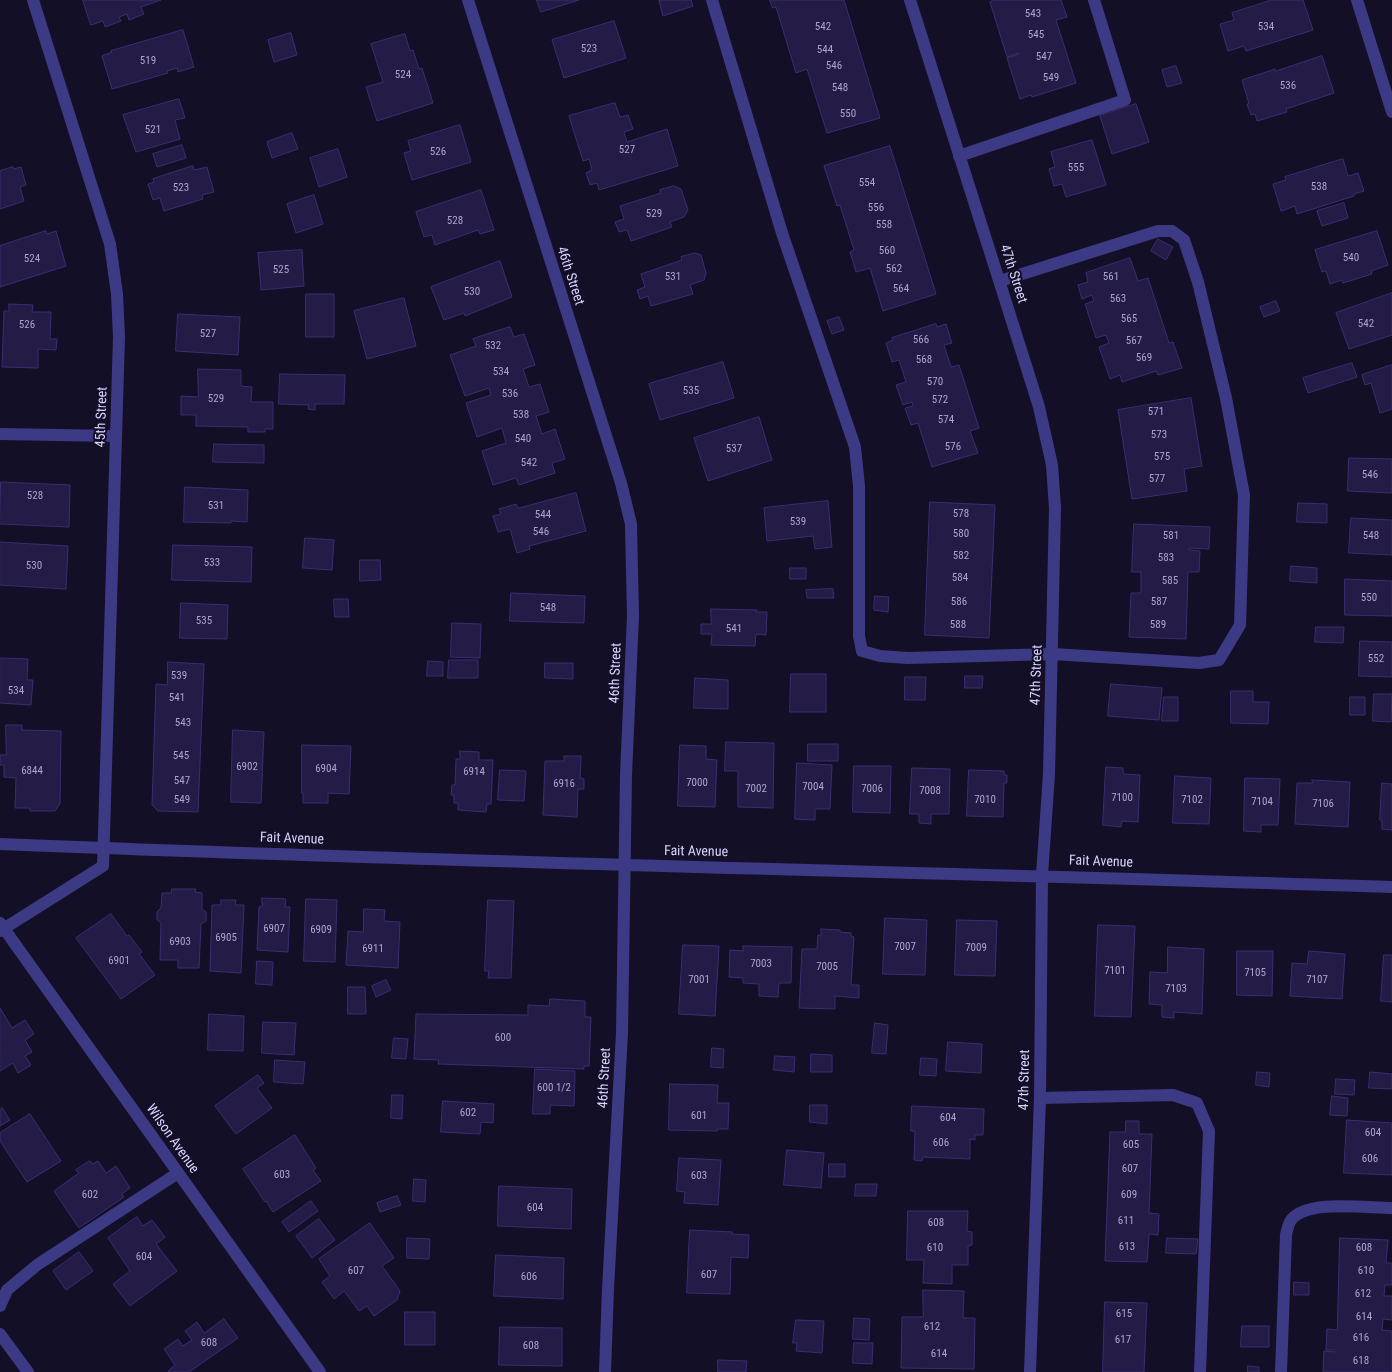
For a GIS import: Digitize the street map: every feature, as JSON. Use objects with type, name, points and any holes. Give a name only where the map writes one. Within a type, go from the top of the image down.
[{"type":"street","name":"45th Street","points":[[1,927],[103,866],[120,337],[117,294],[110,244],[33,0]]},
{"type":"street","name":"46th Street","points":[[468,0],[621,483],[631,524],[633,616],[626,774],[622,1033],[605,1372]]},
{"type":"street","points":[[712,0],[782,233],[855,446],[859,486],[858,636],[862,651],[880,656],[908,658],[1053,654],[1199,663],[1219,660],[1240,625],[1244,495],[1226,398],[1198,282],[1184,240],[1172,231],[1158,231],[1000,281]]},
{"type":"street","name":"47th Street","points":[[910,0],[1039,407],[1052,465],[1055,508],[1053,654],[1049,774],[1042,875],[1040,1098],[1030,1372]]},
{"type":"street","points":[[959,156],[1125,100],[1094,0]]},
{"type":"street","points":[[1357,0],[1392,112]]},
{"type":"street","points":[[0,434],[116,436]]},
{"type":"street","name":"Fait Avenue","points":[[0,844],[624,865],[1042,875],[1392,887]]},
{"type":"street","name":"Wilson Avenue","points":[[1,927],[320,1372]]},
{"type":"street","points":[[1040,1098],[1173,1095],[1197,1103],[1209,1130],[1200,1372]]},
{"type":"street","points":[[0,1306],[7,1290],[37,1265],[178,1173]]},
{"type":"street","points":[[1281,1372],[1286,1235],[1290,1221],[1302,1211],[1318,1206],[1392,1208]]},
{"type":"street","points":[[0,1334],[28,1372]]},
{"type":"building","points":[[83,0],[161,0],[141,7],[144,14],[129,20],[127,14],[119,17],[121,21],[105,27],[103,21],[91,25]]},
{"type":"building","points":[[537,0],[579,0],[541,12]]},
{"type":"building","points":[[691,0],[693,6],[663,16],[659,1]]},
{"type":"building","points":[[770,0],[844,0],[880,118],[827,133],[807,69],[796,73],[776,7],[773,8]]},
{"type":"building","points":[[995,0],[1061,0],[1067,17],[1056,20],[1076,83],[1020,99],[1007,58],[1019,54],[1007,57],[990,2]]},
{"type":"building","points":[[1272,0],[1303,0],[1313,30],[1246,51],[1244,46],[1228,51],[1220,24],[1234,20],[1232,13]]},
{"type":"building","points":[[614,21],[626,58],[564,78],[552,40]]},
{"type":"building","points":[[183,30],[194,67],[178,72],[177,68],[167,71],[168,73],[112,89],[102,56],[111,51]]},
{"type":"building","points":[[291,33],[297,55],[274,62],[268,40]]},
{"type":"building","points":[[405,34],[410,51],[413,50],[419,69],[422,68],[433,103],[377,121],[366,87],[383,82],[371,44]]},
{"type":"building","points":[[1322,56],[1334,93],[1286,109],[1287,112],[1257,121],[1255,114],[1251,115],[1242,80]]},
{"type":"building","points":[[1176,66],[1182,83],[1167,87],[1162,70]]},
{"type":"building","points":[[179,99],[185,118],[175,120],[180,139],[136,152],[123,115]]},
{"type":"building","points":[[615,103],[620,117],[628,115],[633,129],[624,132],[627,142],[667,129],[678,166],[599,190],[597,183],[590,185],[586,173],[592,170],[589,159],[583,161],[569,116]]},
{"type":"building","points":[[1136,104],[1149,142],[1112,154],[1100,116]]},
{"type":"building","points":[[460,125],[471,162],[412,180],[404,153],[411,151],[408,141]]},
{"type":"building","points":[[292,133],[298,149],[272,158],[267,142]]},
{"type":"building","points":[[1092,140],[1106,185],[1066,197],[1062,184],[1054,186],[1049,169],[1055,167],[1051,152]]},
{"type":"building","points":[[182,145],[186,158],[157,167],[153,154]]},
{"type":"building","points":[[890,146],[936,294],[883,311],[870,268],[856,272],[850,252],[854,250],[840,205],[837,206],[824,166]]},
{"type":"building","points":[[338,149],[347,177],[319,187],[310,158]]},
{"type":"building","points":[[1343,159],[1348,176],[1358,173],[1364,191],[1297,214],[1295,206],[1281,211],[1273,184],[1286,180],[1285,177]]},
{"type":"building","points":[[193,166],[194,170],[207,167],[214,192],[202,195],[203,199],[164,211],[160,198],[153,200],[148,184],[154,182],[153,179]]},
{"type":"building","points":[[13,167],[14,169],[21,167],[26,185],[20,187],[24,201],[0,209],[0,171]]},
{"type":"building","points":[[674,186],[681,189],[688,210],[684,217],[670,222],[672,227],[631,241],[627,230],[619,232],[615,222],[624,219],[620,206],[661,193],[660,190]]},
{"type":"building","points":[[481,190],[494,230],[480,234],[478,230],[435,245],[432,235],[424,237],[416,212]]},
{"type":"building","points":[[314,195],[323,224],[296,233],[287,204]]},
{"type":"building","points":[[1344,203],[1348,218],[1322,226],[1317,211]]},
{"type":"building","points":[[46,231],[47,234],[56,231],[66,266],[0,287],[0,246]]},
{"type":"building","points":[[1377,231],[1388,265],[1371,271],[1372,274],[1343,283],[1342,280],[1330,284],[1326,271],[1322,272],[1315,250]]},
{"type":"building","points":[[1158,239],[1173,247],[1166,260],[1151,251]]},
{"type":"building","points":[[302,250],[304,286],[261,290],[258,253]]},
{"type":"building","points":[[695,253],[701,255],[706,273],[704,280],[690,285],[693,294],[651,306],[648,296],[640,299],[637,290],[645,287],[641,274],[682,260],[681,257]]},
{"type":"building","points":[[1130,258],[1138,281],[1148,278],[1169,343],[1173,342],[1182,368],[1158,375],[1156,371],[1122,382],[1120,375],[1110,379],[1099,347],[1109,343],[1106,335],[1096,338],[1085,304],[1094,301],[1092,295],[1082,299],[1078,285],[1088,282],[1086,273]]},
{"type":"building","points":[[500,261],[512,297],[465,316],[464,313],[444,320],[431,287]]},
{"type":"building","points":[[1392,293],[1392,335],[1349,349],[1336,313]]},
{"type":"building","points":[[306,294],[334,294],[334,337],[306,337]]},
{"type":"building","points":[[404,298],[416,346],[367,359],[354,311]]},
{"type":"building","points":[[1276,301],[1280,311],[1264,317],[1260,307]]},
{"type":"building","points":[[9,304],[33,305],[32,312],[51,312],[50,339],[57,339],[56,350],[38,349],[38,368],[2,367],[4,311],[9,311]]},
{"type":"building","points":[[178,314],[240,317],[238,355],[176,351]]},
{"type":"building","points":[[839,317],[844,330],[832,334],[827,321]]},
{"type":"building","points":[[936,324],[937,327],[946,324],[952,343],[944,345],[951,367],[959,365],[979,428],[970,431],[978,453],[932,467],[918,423],[911,425],[905,408],[913,406],[912,402],[903,405],[896,385],[906,382],[899,360],[892,362],[886,343],[893,340],[892,338]]},
{"type":"building","points":[[510,327],[514,337],[524,334],[535,365],[523,369],[529,387],[540,384],[549,412],[536,416],[542,434],[555,429],[565,459],[552,463],[555,473],[519,485],[516,478],[493,485],[482,451],[506,443],[502,428],[477,437],[466,403],[491,395],[489,388],[465,396],[450,355],[476,346],[473,339]]},
{"type":"building","points":[[723,362],[734,398],[660,420],[649,384]]},
{"type":"building","points":[[1352,363],[1357,377],[1308,393],[1303,378]]},
{"type":"building","points":[[1392,365],[1392,409],[1380,413],[1371,383],[1365,385],[1362,375]]},
{"type":"building","points":[[198,369],[241,370],[241,386],[252,387],[251,402],[273,402],[273,429],[265,429],[265,432],[248,432],[248,427],[196,426],[196,415],[181,415],[181,396],[198,397]]},
{"type":"building","points":[[280,374],[345,375],[344,404],[315,404],[315,410],[308,409],[309,405],[279,404]]},
{"type":"building","points":[[1191,398],[1202,466],[1184,469],[1187,491],[1132,499],[1118,410]]},
{"type":"building","points":[[759,417],[772,460],[708,481],[694,438]]},
{"type":"building","points":[[214,444],[264,445],[264,463],[213,462]]},
{"type":"building","points":[[1349,458],[1392,459],[1392,493],[1348,491]]},
{"type":"building","points":[[1,482],[70,485],[69,527],[0,524]]},
{"type":"building","points":[[185,487],[248,490],[247,522],[184,522]]},
{"type":"building","points":[[576,493],[586,531],[529,546],[530,549],[517,553],[510,529],[498,532],[493,516],[501,514],[499,509],[516,504],[518,508]]},
{"type":"building","points":[[828,501],[832,547],[815,549],[813,536],[767,541],[764,508]]},
{"type":"building","points":[[930,502],[995,505],[989,638],[925,635]]},
{"type":"building","points":[[1298,503],[1327,504],[1327,523],[1297,522]]},
{"type":"building","points":[[1351,518],[1392,520],[1392,555],[1349,553]]},
{"type":"building","points":[[1134,524],[1210,527],[1209,549],[1189,548],[1189,550],[1200,551],[1199,572],[1188,572],[1186,639],[1129,637],[1131,593],[1141,593],[1141,572],[1132,572]]},
{"type":"building","points":[[305,538],[334,540],[332,570],[303,568]]},
{"type":"building","points":[[0,542],[68,546],[66,589],[0,585]]},
{"type":"building","points":[[173,545],[252,547],[251,582],[172,580]]},
{"type":"building","points":[[360,560],[380,560],[381,580],[360,581]]},
{"type":"building","points":[[1291,566],[1317,568],[1317,583],[1290,581]]},
{"type":"building","points":[[790,568],[806,568],[806,579],[790,579]]},
{"type":"building","points":[[1345,579],[1392,581],[1392,616],[1345,615]]},
{"type":"building","points":[[833,589],[834,598],[807,598],[806,590]]},
{"type":"building","points":[[511,593],[585,596],[584,623],[510,621]]},
{"type":"building","points":[[875,596],[889,597],[888,612],[874,610]]},
{"type":"building","points":[[334,599],[348,599],[349,617],[335,617]]},
{"type":"building","points":[[181,603],[228,605],[227,639],[180,638]]},
{"type":"building","points":[[711,609],[767,612],[766,635],[756,634],[755,646],[711,645],[712,634],[701,634],[701,624],[711,624]]},
{"type":"building","points":[[452,623],[481,624],[480,658],[451,657]]},
{"type":"building","points":[[1316,627],[1344,627],[1343,643],[1315,642]]},
{"type":"building","points":[[1360,641],[1392,642],[1392,677],[1359,676]]},
{"type":"building","points":[[0,658],[28,659],[27,680],[33,680],[31,705],[0,703]]},
{"type":"building","points":[[449,660],[478,660],[478,678],[448,678]]},
{"type":"building","points":[[428,661],[443,662],[443,676],[427,676]]},
{"type":"building","points":[[168,662],[204,664],[198,812],[158,811],[152,805],[156,684],[167,685]]},
{"type":"building","points":[[545,663],[573,663],[573,679],[545,678]]},
{"type":"building","points":[[791,674],[826,674],[826,712],[790,712]]},
{"type":"building","points":[[965,676],[983,676],[982,688],[965,688]]},
{"type":"building","points":[[905,677],[926,677],[925,700],[905,700]]},
{"type":"building","points":[[695,678],[728,680],[728,709],[694,708]]},
{"type":"building","points":[[1111,684],[1162,688],[1159,720],[1108,716]]},
{"type":"building","points":[[1231,691],[1253,691],[1253,702],[1269,702],[1268,724],[1231,723]]},
{"type":"building","points":[[1374,694],[1392,694],[1391,722],[1373,721]]},
{"type":"building","points":[[1164,697],[1178,697],[1178,721],[1162,721]]},
{"type":"building","points":[[1350,697],[1365,697],[1365,715],[1350,715]]},
{"type":"building","points":[[6,725],[22,725],[22,730],[61,731],[60,804],[55,811],[30,811],[30,808],[15,808],[16,778],[4,777],[4,765],[0,765],[0,755],[6,755]]},
{"type":"building","points":[[233,730],[264,732],[261,803],[231,802]]},
{"type":"building","points":[[726,742],[774,743],[773,808],[738,807],[738,771],[725,771]]},
{"type":"building","points":[[808,744],[838,744],[838,761],[808,761]]},
{"type":"building","points":[[302,745],[351,746],[349,794],[328,793],[328,803],[303,803]]},
{"type":"building","points":[[680,745],[706,746],[706,759],[717,760],[715,807],[678,806]]},
{"type":"building","points":[[460,751],[479,752],[479,760],[493,760],[491,804],[487,804],[486,812],[458,810],[458,803],[454,803],[454,795],[451,795],[452,785],[455,785],[456,759],[460,759]]},
{"type":"building","points":[[564,756],[581,756],[580,778],[584,779],[584,789],[578,789],[577,817],[543,815],[545,761],[564,761]]},
{"type":"building","points":[[797,763],[832,765],[830,809],[815,809],[815,820],[795,819]]},
{"type":"building","points":[[854,766],[891,766],[890,813],[853,812]]},
{"type":"building","points":[[1106,767],[1123,768],[1123,774],[1140,775],[1138,822],[1122,821],[1121,827],[1103,825]]},
{"type":"building","points":[[912,768],[950,769],[949,814],[931,814],[931,824],[919,823],[919,814],[910,814]]},
{"type":"building","points":[[500,770],[526,771],[524,801],[498,800]]},
{"type":"building","points":[[969,770],[1004,771],[1004,775],[1007,775],[1007,783],[1004,783],[1003,817],[967,816]]},
{"type":"building","points":[[1175,776],[1211,778],[1209,824],[1173,823]]},
{"type":"building","points":[[1245,778],[1280,779],[1278,825],[1261,825],[1261,832],[1244,831]]},
{"type":"building","points":[[1312,780],[1350,782],[1348,827],[1295,824],[1297,783],[1313,783]]},
{"type":"building","points":[[1382,783],[1392,784],[1392,830],[1382,829],[1382,821],[1380,820]]},
{"type":"building","points":[[172,889],[196,889],[195,892],[202,893],[202,909],[206,912],[206,921],[201,924],[199,968],[178,968],[178,960],[160,960],[161,923],[157,920],[157,912],[161,908],[162,893],[171,893]]},
{"type":"building","points":[[262,898],[286,899],[285,907],[290,907],[288,952],[257,950],[259,907],[262,906]]},
{"type":"building","points":[[306,899],[337,900],[335,962],[304,961]]},
{"type":"building","points":[[221,900],[236,900],[235,905],[244,905],[241,973],[210,971],[212,905],[221,905]]},
{"type":"building","points":[[488,900],[514,901],[511,978],[488,978],[489,971],[485,971]]},
{"type":"building","points":[[364,909],[385,910],[384,921],[400,922],[398,968],[346,965],[348,931],[363,932]]},
{"type":"building","points":[[111,914],[127,936],[129,935],[142,952],[139,954],[155,975],[121,999],[76,938]]},
{"type":"building","points":[[885,918],[927,920],[925,975],[883,974]]},
{"type":"building","points":[[957,920],[997,921],[995,976],[955,975]]},
{"type":"building","points":[[1098,925],[1135,926],[1131,1017],[1095,1016]]},
{"type":"building","points":[[821,929],[840,930],[840,932],[851,933],[851,936],[854,937],[851,985],[859,985],[859,998],[835,996],[835,1009],[799,1008],[802,949],[817,949],[818,935],[821,935]]},
{"type":"building","points":[[683,945],[719,946],[715,1016],[679,1014]]},
{"type":"building","points":[[743,946],[792,947],[791,983],[779,983],[778,997],[759,996],[759,984],[743,983],[743,978],[729,977],[730,950],[743,951]]},
{"type":"building","points":[[1168,947],[1204,949],[1202,1014],[1174,1012],[1174,1018],[1162,1017],[1162,1005],[1149,1004],[1150,972],[1167,973]]},
{"type":"building","points":[[1237,951],[1273,951],[1272,996],[1237,995]]},
{"type":"building","points":[[1309,951],[1345,954],[1342,999],[1290,996],[1292,963],[1307,964]]},
{"type":"building","points":[[1384,955],[1392,955],[1392,1002],[1381,1001]]},
{"type":"building","points":[[257,961],[273,962],[272,985],[256,984]]},
{"type":"building","points":[[386,980],[391,990],[376,997],[372,986]]},
{"type":"building","points":[[348,987],[365,987],[366,1014],[348,1014]]},
{"type":"building","points":[[550,999],[585,1001],[585,1017],[591,1017],[589,1066],[584,1066],[584,1069],[438,1064],[439,1060],[414,1059],[416,1014],[528,1015],[528,1005],[549,1006]]},
{"type":"building","points":[[0,1008],[12,1028],[25,1020],[34,1034],[25,1040],[32,1052],[25,1056],[31,1065],[18,1073],[13,1063],[0,1071]]},
{"type":"building","points":[[209,1014],[244,1016],[243,1051],[208,1050]]},
{"type":"building","points":[[263,1022],[296,1023],[294,1055],[262,1053]]},
{"type":"building","points":[[875,1023],[888,1025],[886,1054],[872,1053]]},
{"type":"building","points":[[394,1038],[408,1039],[406,1059],[392,1058]]},
{"type":"building","points":[[948,1042],[982,1044],[981,1073],[946,1071]]},
{"type":"building","points":[[712,1048],[724,1049],[723,1068],[711,1067]]},
{"type":"building","points":[[811,1054],[832,1055],[832,1072],[811,1072]]},
{"type":"building","points":[[775,1056],[795,1057],[794,1072],[774,1070]]},
{"type":"building","points":[[921,1058],[937,1059],[936,1076],[920,1075]]},
{"type":"building","points":[[275,1060],[305,1062],[303,1084],[274,1082]]},
{"type":"building","points":[[535,1069],[575,1071],[574,1106],[550,1105],[550,1114],[533,1114]]},
{"type":"building","points":[[1257,1072],[1270,1073],[1269,1087],[1256,1085]]},
{"type":"building","points":[[1370,1072],[1392,1074],[1392,1089],[1369,1088]]},
{"type":"building","points":[[258,1075],[264,1083],[257,1088],[272,1108],[236,1134],[215,1106]]},
{"type":"building","points":[[1336,1079],[1355,1080],[1354,1095],[1335,1094]]},
{"type":"building","points":[[670,1084],[718,1085],[717,1103],[729,1103],[728,1129],[717,1129],[717,1131],[669,1130]]},
{"type":"building","points":[[392,1095],[403,1095],[402,1119],[391,1118]]},
{"type":"building","points":[[1332,1096],[1348,1098],[1347,1116],[1330,1115]]},
{"type":"building","points":[[443,1101],[494,1104],[493,1123],[481,1122],[480,1134],[441,1132]]},
{"type":"building","points":[[810,1105],[827,1105],[827,1124],[810,1122]]},
{"type":"building","points":[[912,1106],[984,1109],[983,1135],[975,1135],[975,1140],[970,1139],[970,1159],[923,1157],[922,1161],[914,1160],[915,1131],[911,1131]]},
{"type":"building","points":[[2,1108],[10,1120],[0,1126],[0,1110]]},
{"type":"building","points":[[30,1114],[61,1161],[27,1182],[0,1141],[0,1133]]},
{"type":"building","points":[[1347,1120],[1392,1123],[1392,1175],[1344,1173]]},
{"type":"building","points":[[1126,1121],[1139,1121],[1139,1134],[1152,1134],[1149,1213],[1159,1214],[1158,1235],[1149,1234],[1147,1262],[1105,1261],[1110,1132],[1125,1132]]},
{"type":"building","points":[[295,1135],[316,1168],[313,1170],[321,1181],[273,1212],[243,1169]]},
{"type":"building","points":[[787,1150],[824,1153],[821,1188],[784,1185]]},
{"type":"building","points":[[679,1158],[721,1160],[718,1205],[684,1203],[685,1192],[677,1191]]},
{"type":"building","points":[[90,1161],[93,1164],[98,1161],[106,1173],[116,1166],[130,1188],[122,1194],[124,1197],[79,1228],[54,1191],[79,1173],[76,1170]]},
{"type":"building","points":[[829,1164],[845,1164],[845,1177],[829,1177]]},
{"type":"building","points":[[414,1179],[426,1180],[425,1202],[413,1201]]},
{"type":"building","points":[[856,1184],[877,1184],[876,1196],[855,1196]]},
{"type":"building","points":[[499,1186],[572,1189],[571,1229],[498,1226]]},
{"type":"building","points":[[397,1196],[401,1205],[380,1212],[377,1203]]},
{"type":"building","points":[[311,1201],[318,1211],[289,1232],[282,1222]]},
{"type":"building","points":[[908,1211],[968,1211],[967,1231],[972,1232],[972,1245],[968,1246],[968,1265],[952,1265],[952,1284],[923,1283],[924,1260],[907,1260]]},
{"type":"building","points":[[137,1217],[143,1226],[152,1220],[165,1237],[156,1244],[177,1271],[130,1306],[113,1284],[130,1271],[108,1238]]},
{"type":"building","points":[[319,1219],[335,1240],[312,1258],[296,1236]]},
{"type":"building","points":[[370,1223],[394,1258],[382,1266],[400,1291],[397,1300],[374,1316],[367,1306],[359,1311],[344,1291],[334,1299],[322,1282],[330,1276],[319,1259]]},
{"type":"building","points":[[690,1230],[732,1232],[732,1234],[749,1235],[748,1258],[731,1257],[730,1294],[687,1293]]},
{"type":"building","points":[[407,1238],[430,1239],[429,1259],[407,1258]]},
{"type":"building","points":[[1167,1238],[1198,1239],[1196,1254],[1166,1253]]},
{"type":"building","points":[[1340,1238],[1388,1240],[1386,1263],[1392,1263],[1392,1285],[1385,1285],[1384,1296],[1392,1296],[1392,1320],[1383,1319],[1382,1330],[1392,1331],[1392,1372],[1323,1372],[1324,1351],[1335,1352],[1335,1350],[1326,1350],[1327,1329],[1337,1330]]},
{"type":"building","points":[[79,1252],[93,1271],[66,1290],[53,1271]]},
{"type":"building","points":[[496,1255],[564,1258],[563,1299],[494,1296]]},
{"type":"building","points":[[1294,1282],[1309,1283],[1309,1295],[1294,1295]]},
{"type":"building","points":[[923,1290],[964,1291],[963,1318],[975,1318],[974,1369],[901,1368],[902,1317],[923,1317]]},
{"type":"building","points":[[1105,1302],[1147,1303],[1144,1372],[1103,1372]]},
{"type":"building","points":[[405,1312],[435,1312],[435,1345],[405,1345]]},
{"type":"building","points":[[854,1318],[870,1319],[869,1340],[853,1339]]},
{"type":"building","points":[[224,1319],[238,1338],[189,1372],[168,1371],[175,1365],[164,1349],[178,1339],[183,1346],[192,1340],[185,1331],[197,1322],[204,1333]]},
{"type":"building","points":[[796,1320],[824,1321],[822,1353],[796,1351],[797,1343],[793,1343]]},
{"type":"building","points":[[1242,1326],[1269,1326],[1269,1347],[1241,1347]]},
{"type":"building","points":[[500,1327],[562,1328],[562,1366],[499,1365]]},
{"type":"building","points":[[854,1343],[873,1343],[872,1364],[853,1363]]},
{"type":"building","points":[[718,1360],[747,1361],[746,1372],[718,1372]]},
{"type":"building","points":[[1248,1366],[1259,1367],[1259,1372],[1248,1372]]}]
